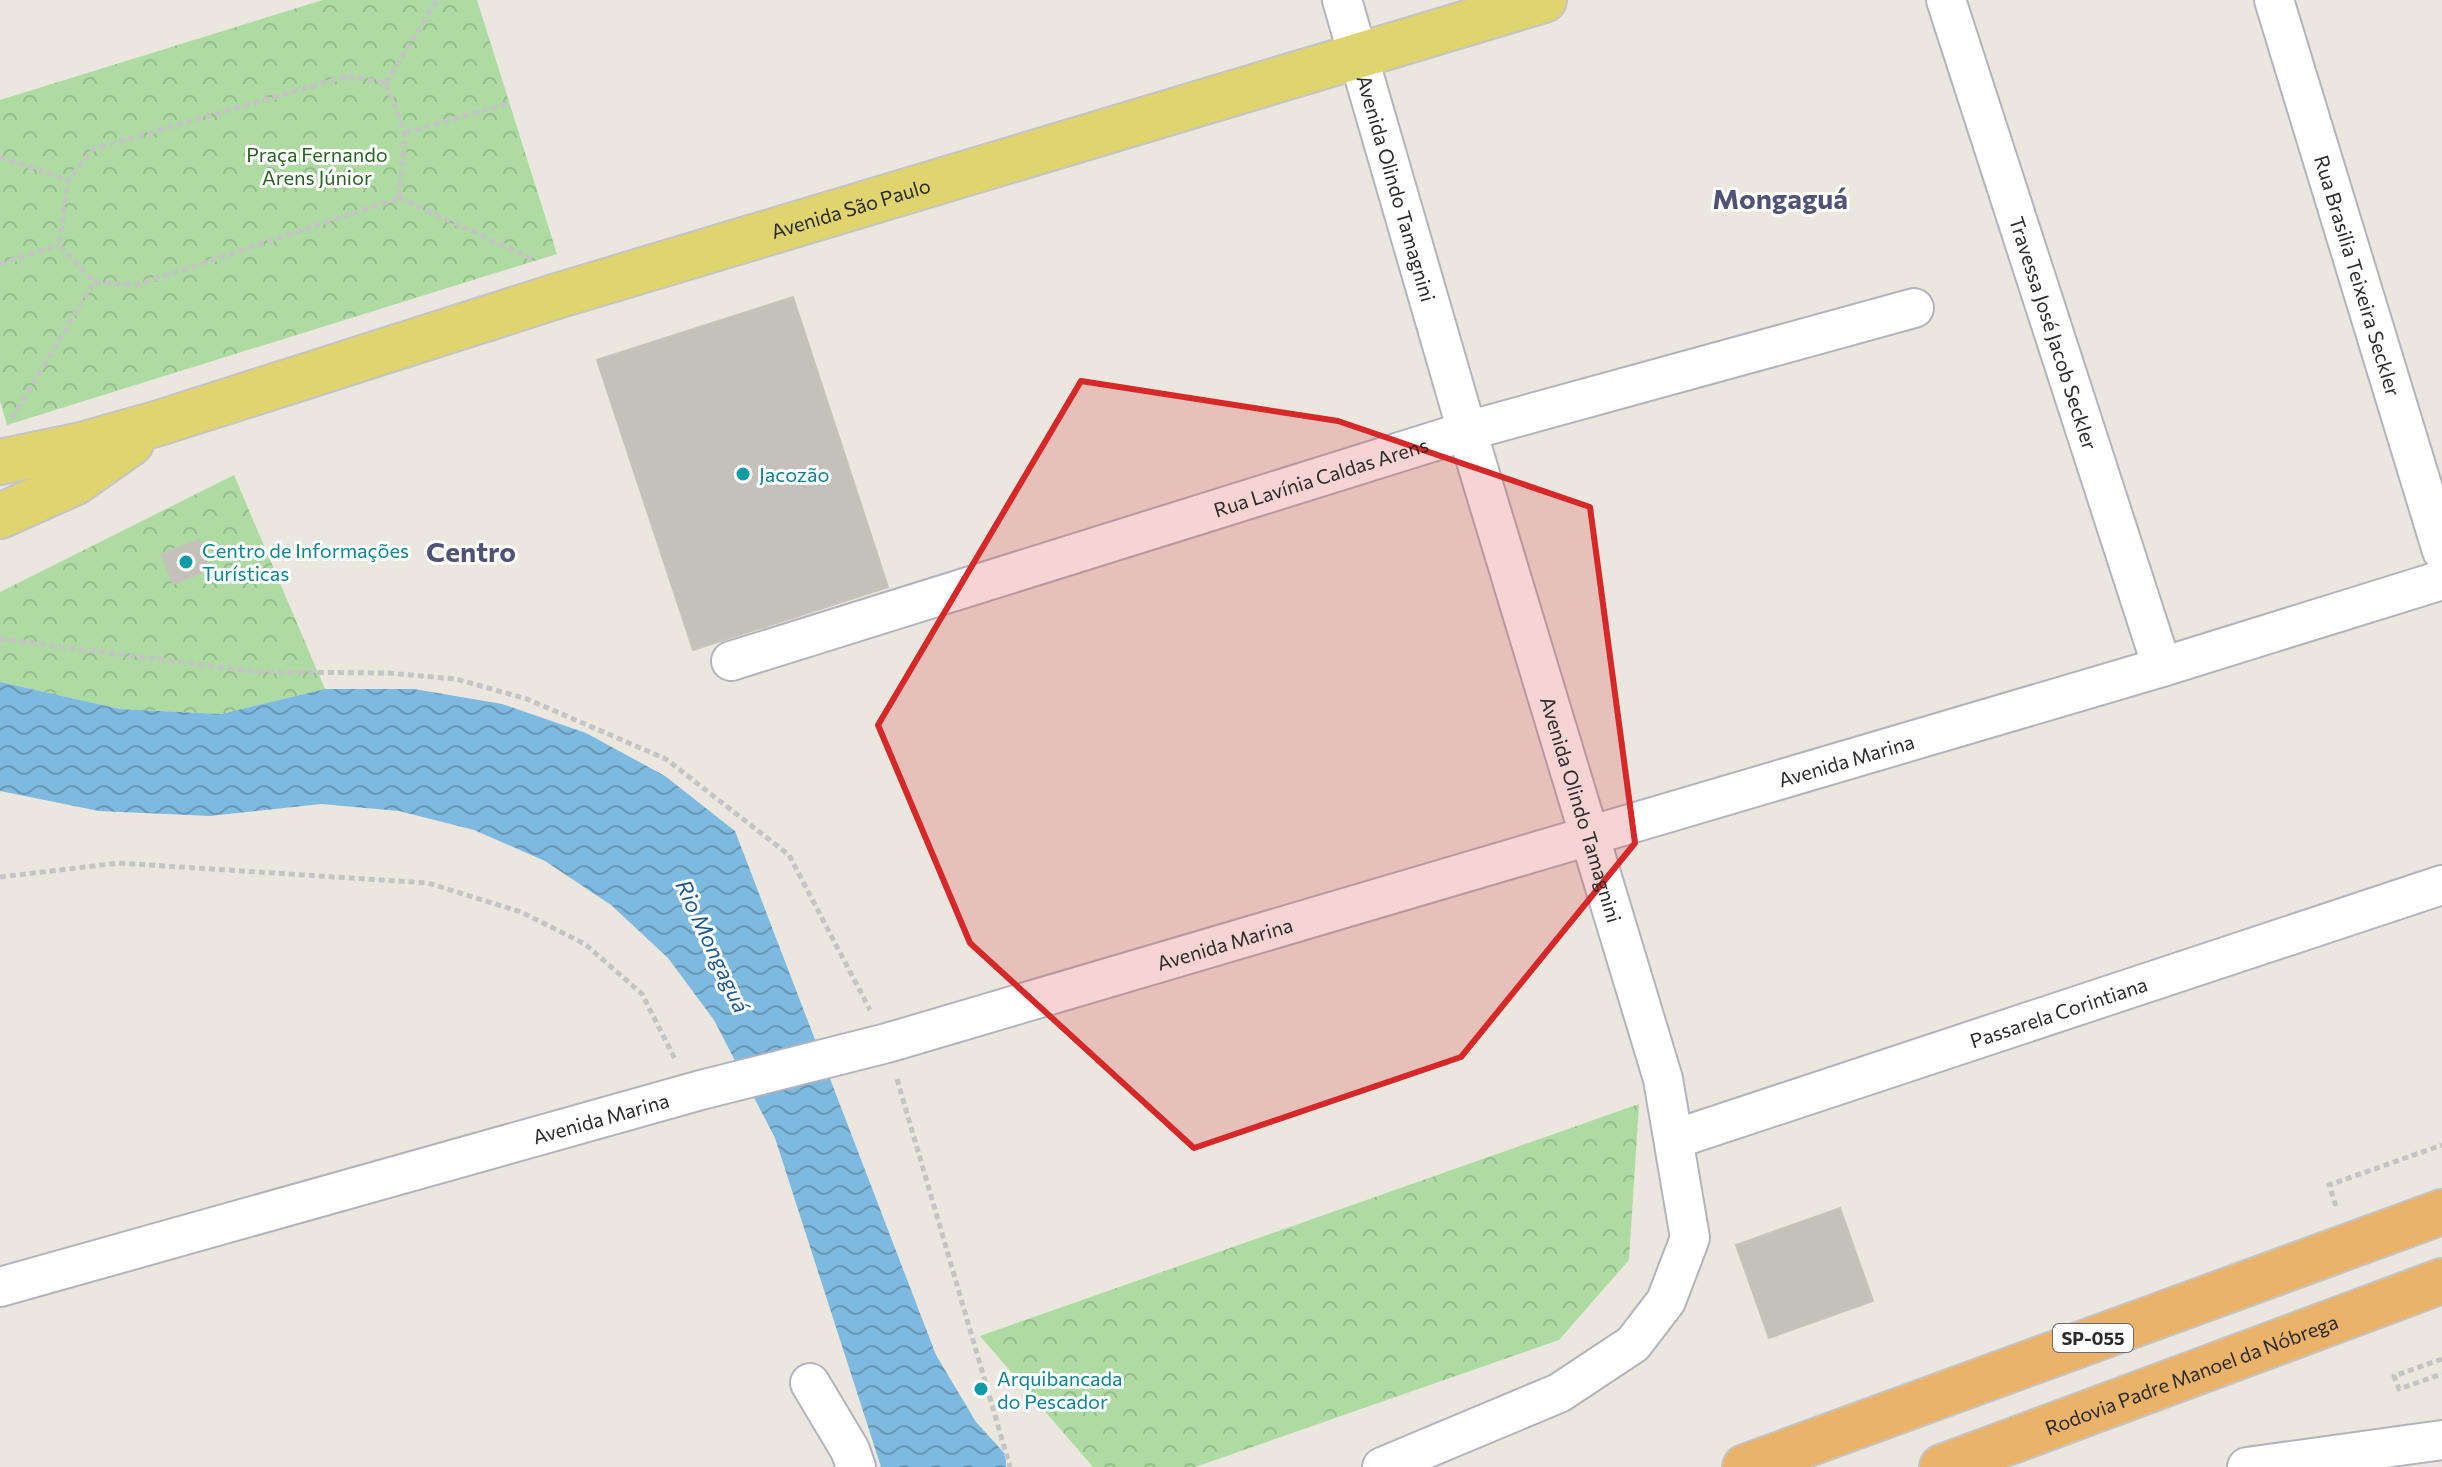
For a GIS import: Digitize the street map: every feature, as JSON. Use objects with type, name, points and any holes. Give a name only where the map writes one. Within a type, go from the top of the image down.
[{"type":"highway","name":"SP-055","points":[[1745,1467],[2248,1280],[2442,1212]]},
{"type":"highway","name":"Rodovia Padre Manoel da Nóbrega","points":[[1942,1467],[2442,1281]]},
{"type":"highway","points":[[2012,1467],[2064,1423]]},
{"type":"main road","name":"Avenida São Paulo","points":[[8,460],[81,445],[159,423],[557,296],[1544,0]]},
{"type":"main road","name":"Avenida São Paulo","points":[[0,516],[74,483],[159,423]]},
{"type":"street","name":"Avenida Olindo Tamagnini","points":[[1342,0],[1467,431],[1663,1079],[1690,1238],[1666,1301],[1633,1344],[1559,1393],[1382,1467]]},
{"type":"street","name":"Travessa José Jacob Seckler","points":[[1946,0],[2162,667]]},
{"type":"street","name":"Rua Brasilia Teixeira Seckler","points":[[2274,0],[2442,551]]},
{"type":"street","name":"Rua Lavínia Caldas Arens","points":[[731,661],[1467,431],[1914,308]]},
{"type":"street","name":"Avenida Marina","points":[[0,1287],[694,1092],[874,1036],[1588,837],[2162,667],[2442,580]]},
{"type":"street","name":"Passarela Corintiana","points":[[1675,1139],[2442,885]]},
{"type":"street","points":[[810,1383],[850,1450],[856,1467]]},
{"type":"street","points":[[2247,1467],[2442,1440]]},
{"type":"path","points":[[386,83],[437,0]]},
{"type":"path","points":[[59,245],[68,180],[93,149],[348,76],[386,83]]},
{"type":"path","points":[[386,83],[405,133],[399,198]]},
{"type":"path","points":[[405,133],[509,103]]},
{"type":"path","points":[[0,157],[68,180]]},
{"type":"path","points":[[59,245],[94,282],[137,285],[399,198],[537,261],[557,296]]},
{"type":"path","points":[[0,264],[59,245]]},
{"type":"path","points":[[8,460],[7,425],[94,282]]},
{"type":"path","points":[[0,639],[257,672],[388,673],[456,679],[541,705],[666,759],[789,855],[874,1036],[1010,1467]]},
{"type":"path","points":[[0,877],[119,863],[428,883],[521,912],[585,944],[642,994],[694,1092]]},
{"type":"path","points":[[2329,1185],[2442,1145]]},
{"type":"path","points":[[2442,1359],[2394,1376],[2399,1389],[2442,1374]]},
{"type":"highlighted area","points":[[1081,381],[1338,421],[1590,507],[1635,843],[1461,1057],[1194,1148],[970,943],[878,725]]},
{"type":"green space","name":"Praça Fernando Arens Júnior","points":[[323,0],[477,0],[557,254],[7,425],[0,401],[0,100]]},
{"type":"green space","points":[[234,475],[325,689],[221,714],[120,709],[0,682],[0,592]]},
{"type":"green space","points":[[1639,1104],[1629,1260],[1559,1340],[1195,1467],[1093,1467],[980,1336]]},
{"type":"water","name":"Rio Mongaguá","points":[[0,682],[120,709],[221,714],[325,689],[414,689],[502,704],[586,733],[665,776],[735,831],[936,1355],[976,1422],[1006,1455],[1006,1467],[881,1467],[775,1138],[714,1020],[668,958],[611,905],[545,861],[474,830],[399,811],[321,804],[210,816],[99,811],[0,791]]},
{"type":"building","name":"Jacozão","points":[[793,297],[888,587],[693,650],[597,360]]},
{"type":"building","name":"Centro de Informações Turísticas","points":[[199,540],[210,570],[173,584],[161,554]]},
{"type":"building","points":[[1840,1208],[1873,1301],[1769,1338],[1736,1245]]},
{"type":"place","name":"Jacozão","points":[[743,474]]},
{"type":"place","name":"Centro de Informações Turísticas","points":[[186,562]]},
{"type":"place","name":"Arquibancada do Pescador","points":[[981,1389]]},
{"type":"district","name":"Mongaguá","points":[[1780,198]]},
{"type":"district","name":"Centro","points":[[471,551]]}]
